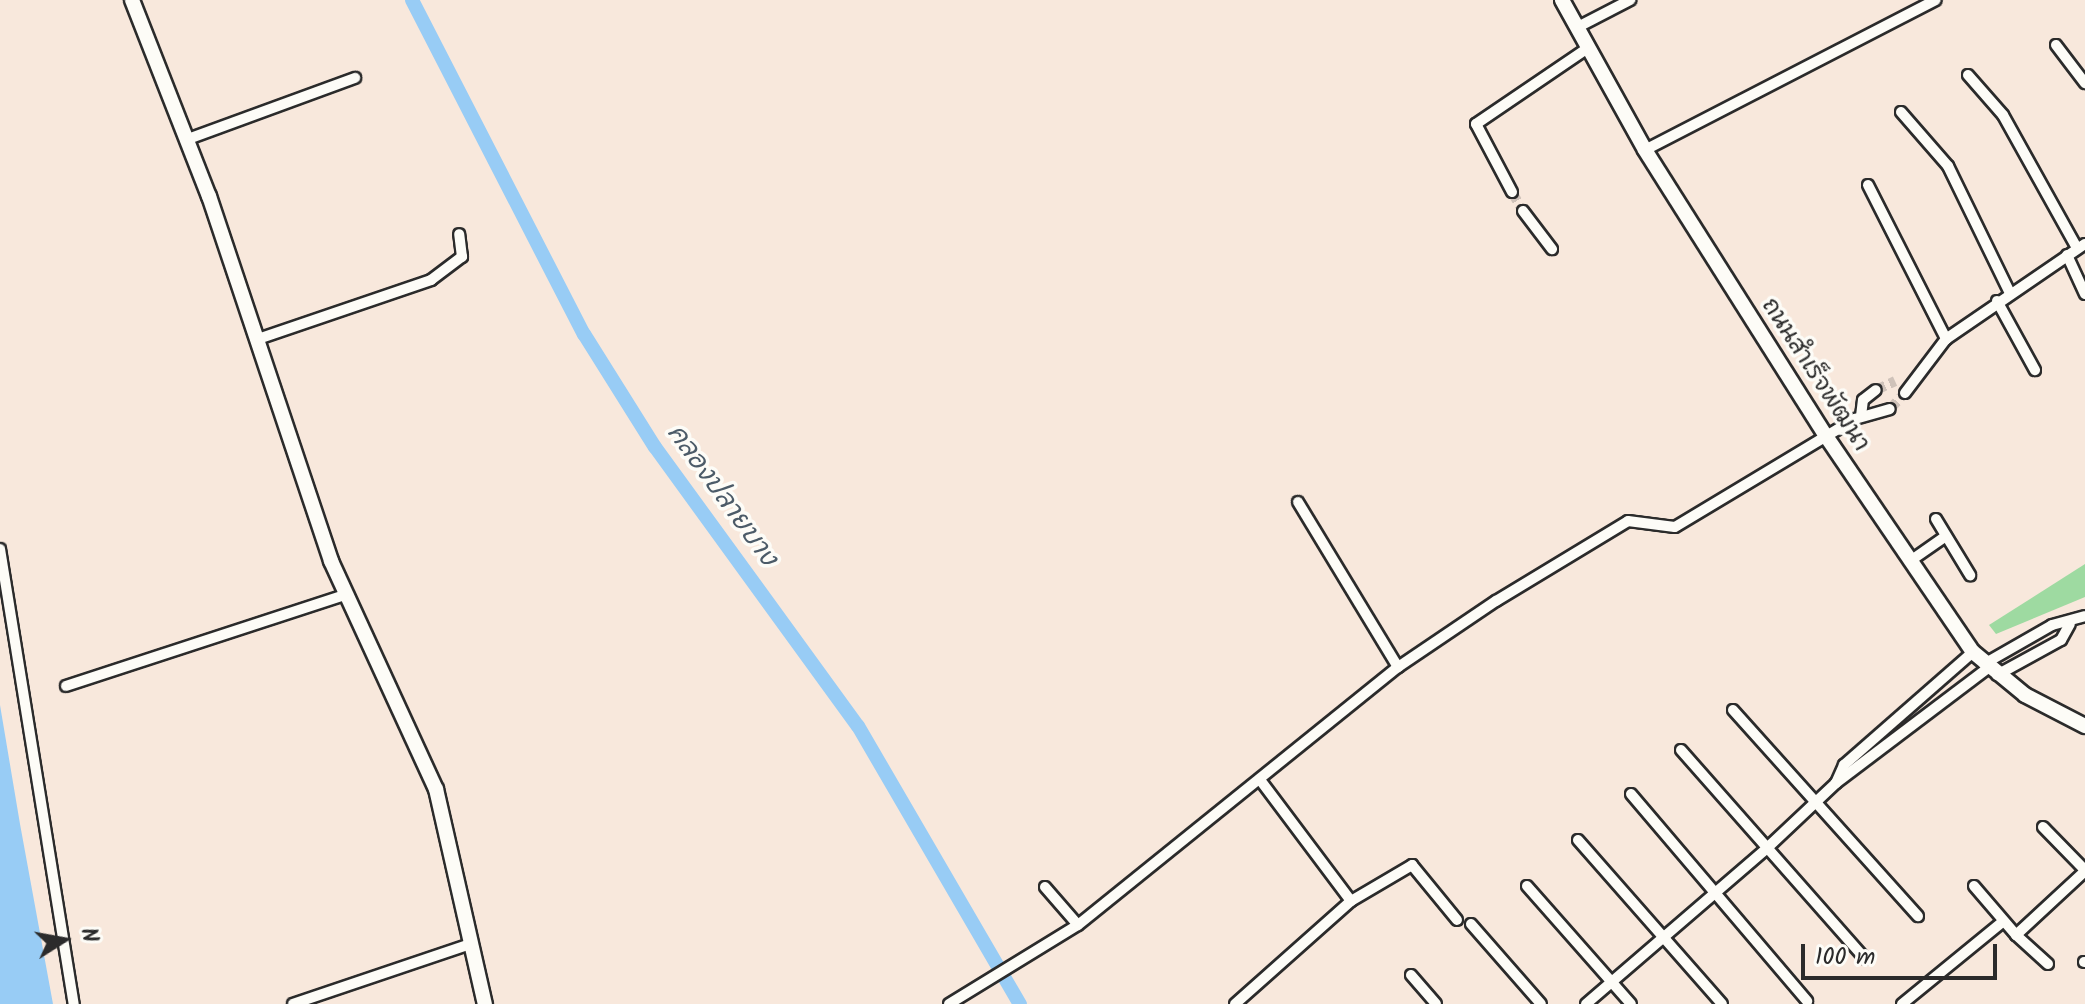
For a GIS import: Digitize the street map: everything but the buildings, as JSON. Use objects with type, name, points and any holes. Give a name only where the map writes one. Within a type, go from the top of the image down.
[{"type":"street","points":[[132,0],[188,139],[344,595],[436,789],[485,1004]]},
{"type":"street","name":"ถนนสำเร็จพัฒนา","points":[[1562,0],[1645,150],[1831,433],[1918,555],[1973,652],[1989,669],[2085,726]]},
{"type":"street","points":[[1578,27],[1630,0]]},
{"type":"street","points":[[1645,150],[1936,0]]},
{"type":"street","points":[[2056,45],[2085,83]]},
{"type":"street","points":[[1512,192],[1476,124],[1588,48]]},
{"type":"street","points":[[1905,393],[1910,377],[1946,339],[2081,246],[2015,133],[1968,75]]},
{"type":"street","points":[[188,139],[355,78]]},
{"type":"street","points":[[1901,112],[1948,166],[2010,293]]},
{"type":"street","points":[[1868,185],[1946,339]]},
{"type":"street","points":[[1523,211],[1552,249]]},
{"type":"street","points":[[258,339],[431,280],[462,257],[459,234]]},
{"type":"street","points":[[2067,255],[2085,294]]},
{"type":"street","points":[[1997,301],[2035,370]]},
{"type":"street","points":[[1895,381],[1910,377]]},
{"type":"street","points":[[1858,417],[1863,400],[1876,390]]},
{"type":"street","points":[[949,1004],[1078,925],[1261,781],[1398,667],[1628,521],[1675,527],[1858,417],[1890,409]]},
{"type":"street","points":[[1298,502],[1398,667]]},
{"type":"street","points":[[1936,519],[1970,575]]},
{"type":"street","points":[[1918,555],[1946,536]]},
{"type":"street","points":[[0,549],[74,1004]]},
{"type":"street","points":[[66,686],[344,595]]},
{"type":"street","points":[[1586,1004],[1766,849],[1836,783],[1898,741],[1989,669],[2052,625],[2084,620]]},
{"type":"street","points":[[1989,669],[2061,640],[2070,624]]},
{"type":"street","points":[[1836,783],[1844,765],[1973,652]]},
{"type":"street","points":[[1733,710],[1814,804],[1918,916]]},
{"type":"street","points":[[1887,727],[1898,741]]},
{"type":"street","points":[[1681,750],[1865,959]]},
{"type":"street","points":[[1261,781],[1351,901]]},
{"type":"street","points":[[1631,794],[1807,1001]]},
{"type":"street","points":[[2016,935],[2085,871],[2043,827]]},
{"type":"street","points":[[1578,840],[1722,1004]]},
{"type":"street","points":[[1235,1004],[1351,901],[1412,865],[1457,920]]},
{"type":"street","points":[[1527,886],[1631,1004]]},
{"type":"street","points":[[1974,886],[2000,924],[2048,964]]},
{"type":"street","points":[[1045,887],[1078,925]]},
{"type":"street","points":[[1471,924],[1541,1004]]},
{"type":"street","points":[[1902,1004],[2000,924]]},
{"type":"street","points":[[293,1004],[470,944]]},
{"type":"street","points":[[1411,975],[1436,1004]]},
{"type":"green space","points":[[2085,564],[2085,597],[1996,634],[1989,625]]},
{"type":"water","points":[[0,705],[20,824],[53,1004],[0,1004]]},
{"type":"waterway","name":"คลองปลายบาง","points":[[412,0],[584,334],[655,447],[858,726],[1020,1004]]},
{"type":"tunnel","points":[[1512,192],[1523,211]]},
{"type":"tunnel","points":[[1876,390],[1895,381]]},
{"type":"tunnel","points":[[1890,409],[1905,393]]}]
